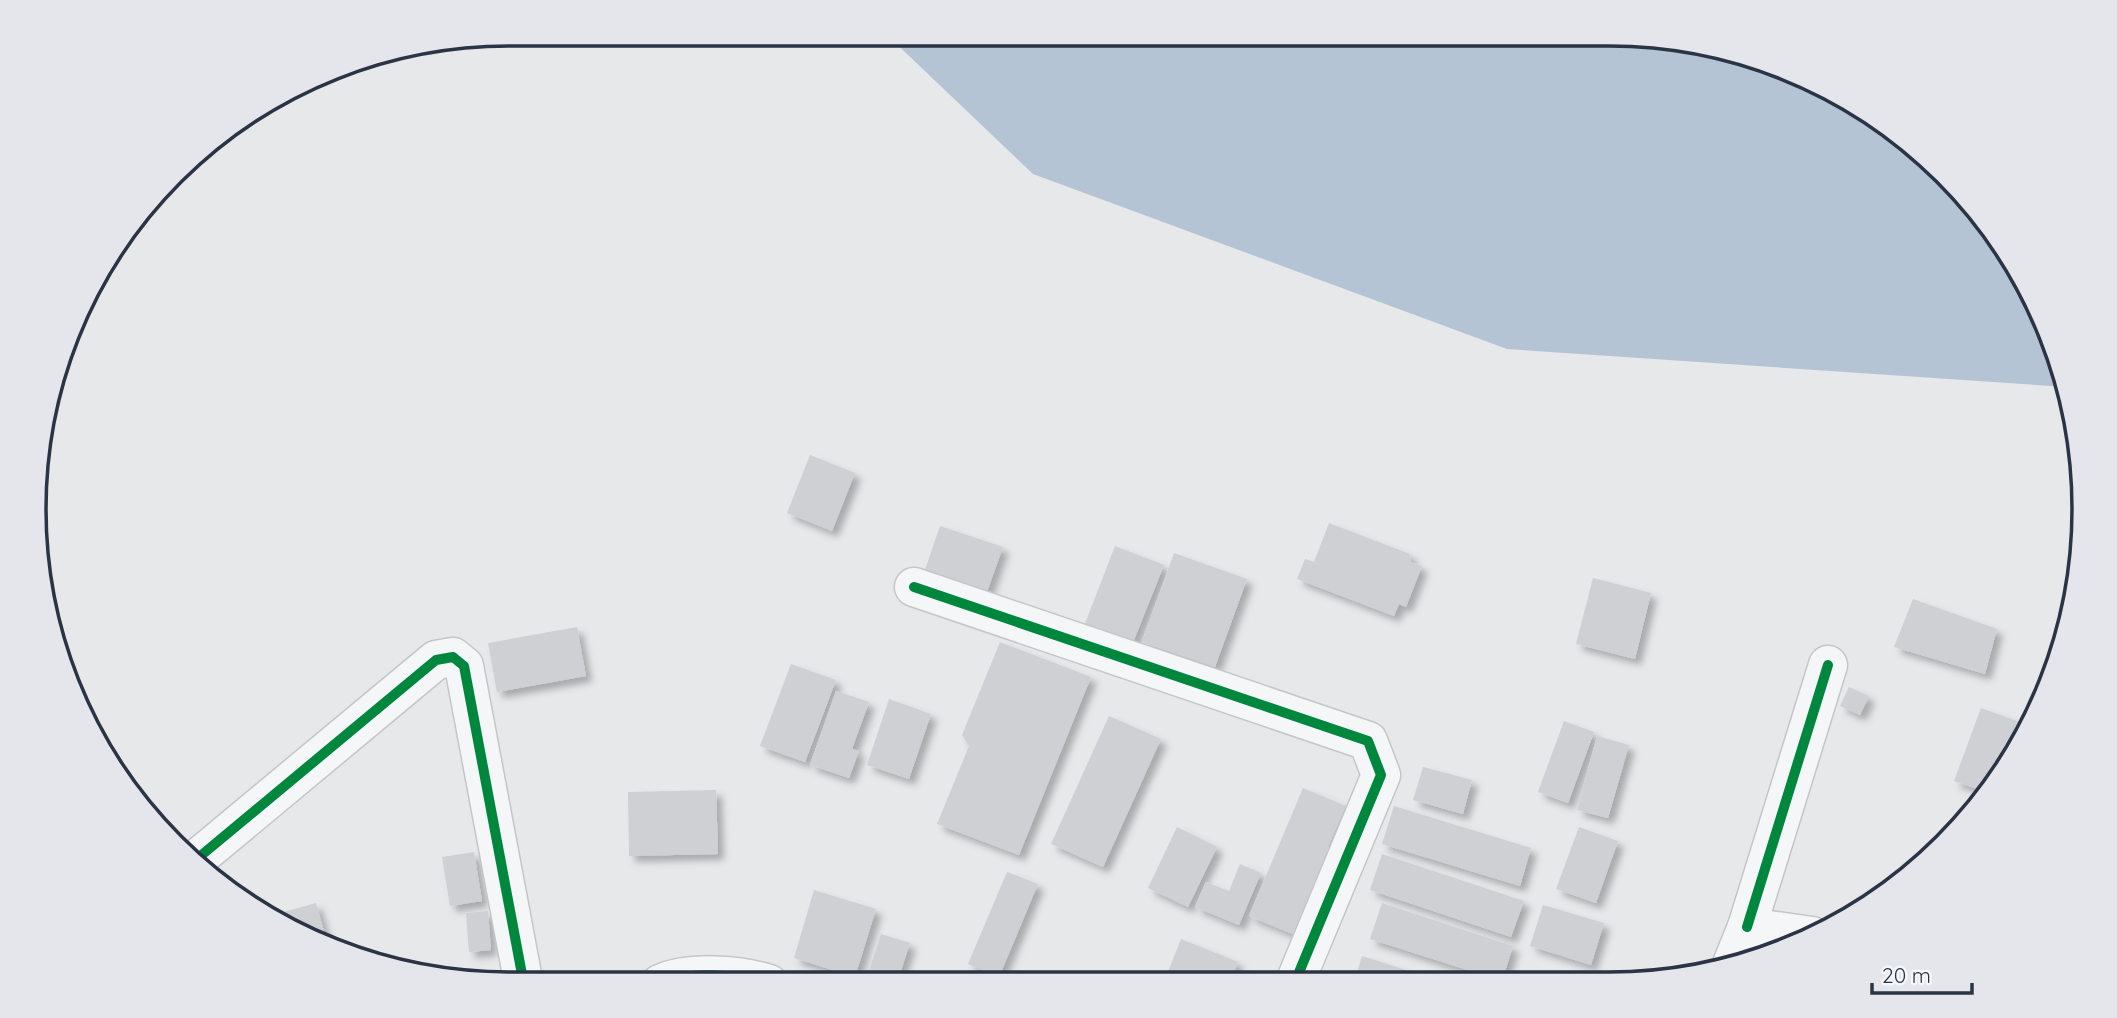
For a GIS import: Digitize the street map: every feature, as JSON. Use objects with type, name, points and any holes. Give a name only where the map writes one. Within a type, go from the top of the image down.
[{"type":"street","points":[[914,587],[1368,741],[1381,775],[1299,972]]},
{"type":"street","points":[[201,855],[436,660],[453,657],[464,666],[522,972]]},
{"type":"street","points":[[1736,955],[1747,927],[1828,665]]},
{"type":"street","points":[[1747,927],[1793,933]]},
{"type":"water","points":[[899,46],[1638,46],[1698,54],[1757,70],[1813,93],[1890,141],[1936,181],[1976,227],[2009,277],[2036,332],[2055,386],[1507,349],[1033,174]]},
{"type":"building","points":[[810,455],[855,473],[832,531],[787,513]]},
{"type":"building","points":[[1329,523],[1410,554],[1411,562],[1422,566],[1406,607],[1399,604],[1394,616],[1297,579],[1305,559],[1314,562]]},
{"type":"building","points":[[940,526],[1003,547],[987,592],[925,570]]},
{"type":"building","points":[[1115,546],[1164,565],[1132,645],[1084,626]]},
{"type":"building","points":[[1174,553],[1247,579],[1215,667],[1142,642]]},
{"type":"building","points":[[1593,578],[1651,593],[1635,659],[1576,644]]},
{"type":"building","points":[[1913,599],[1997,629],[1985,674],[1894,647]]},
{"type":"building","points":[[577,627],[586,676],[497,692],[488,643]]},
{"type":"building","points":[[1000,642],[1091,677],[1019,855],[937,824],[969,746],[962,735]]},
{"type":"building","points":[[791,664],[836,680],[805,762],[760,746]]},
{"type":"building","points":[[1849,687],[1869,696],[1860,715],[1840,706]]},
{"type":"building","points":[[836,691],[869,702],[852,749],[859,751],[849,778],[810,765]]},
{"type":"building","points":[[889,699],[931,714],[909,779],[867,765]]},
{"type":"building","points":[[1981,708],[2020,722],[1977,789],[1954,781]]},
{"type":"building","points":[[1109,716],[1161,739],[1103,867],[1051,844]]},
{"type":"building","points":[[1564,721],[1594,732],[1568,803],[1538,792]]},
{"type":"building","points":[[1597,736],[1629,745],[1608,818],[1577,810]]},
{"type":"building","points":[[1423,767],[1472,780],[1463,814],[1413,800]]},
{"type":"building","points":[[1303,788],[1346,806],[1328,847],[1338,852],[1300,937],[1249,916]]},
{"type":"building","points":[[716,790],[718,854],[629,856],[628,792]]},
{"type":"building","points":[[1394,806],[1531,848],[1520,886],[1382,844]]},
{"type":"building","points":[[1177,827],[1217,847],[1188,907],[1148,888]]},
{"type":"building","points":[[1579,827],[1618,841],[1596,903],[1556,889]]},
{"type":"building","points":[[474,852],[482,901],[450,906],[442,857]]},
{"type":"building","points":[[1382,854],[1524,901],[1511,937],[1370,890]]},
{"type":"building","points":[[1240,864],[1261,873],[1239,925],[1195,907],[1206,882],[1229,891]]},
{"type":"building","points":[[1007,872],[1038,884],[1001,972],[987,972],[968,964]]},
{"type":"building","points":[[814,890],[876,909],[857,972],[839,972],[794,958]]},
{"type":"building","points":[[316,903],[325,934],[304,925],[282,913]]},
{"type":"building","points":[[1382,903],[1513,946],[1505,972],[1474,972],[1370,939]]},
{"type":"building","points":[[1543,905],[1604,923],[1591,965],[1530,946]]},
{"type":"building","points":[[488,911],[491,950],[469,952],[466,913]]},
{"type":"building","points":[[881,934],[910,943],[901,972],[869,972]]},
{"type":"building","points":[[1181,939],[1238,962],[1234,972],[1168,972]]},
{"type":"building","points":[[1362,956],[1406,970],[1405,972],[1357,972]]},
{"type":"cycle path","points":[[914,587],[1368,741],[1381,775],[1299,972]]},
{"type":"cycle path","points":[[201,855],[436,660],[453,657],[464,666],[522,972]]},
{"type":"cycle path","points":[[1747,927],[1828,665]]}]
